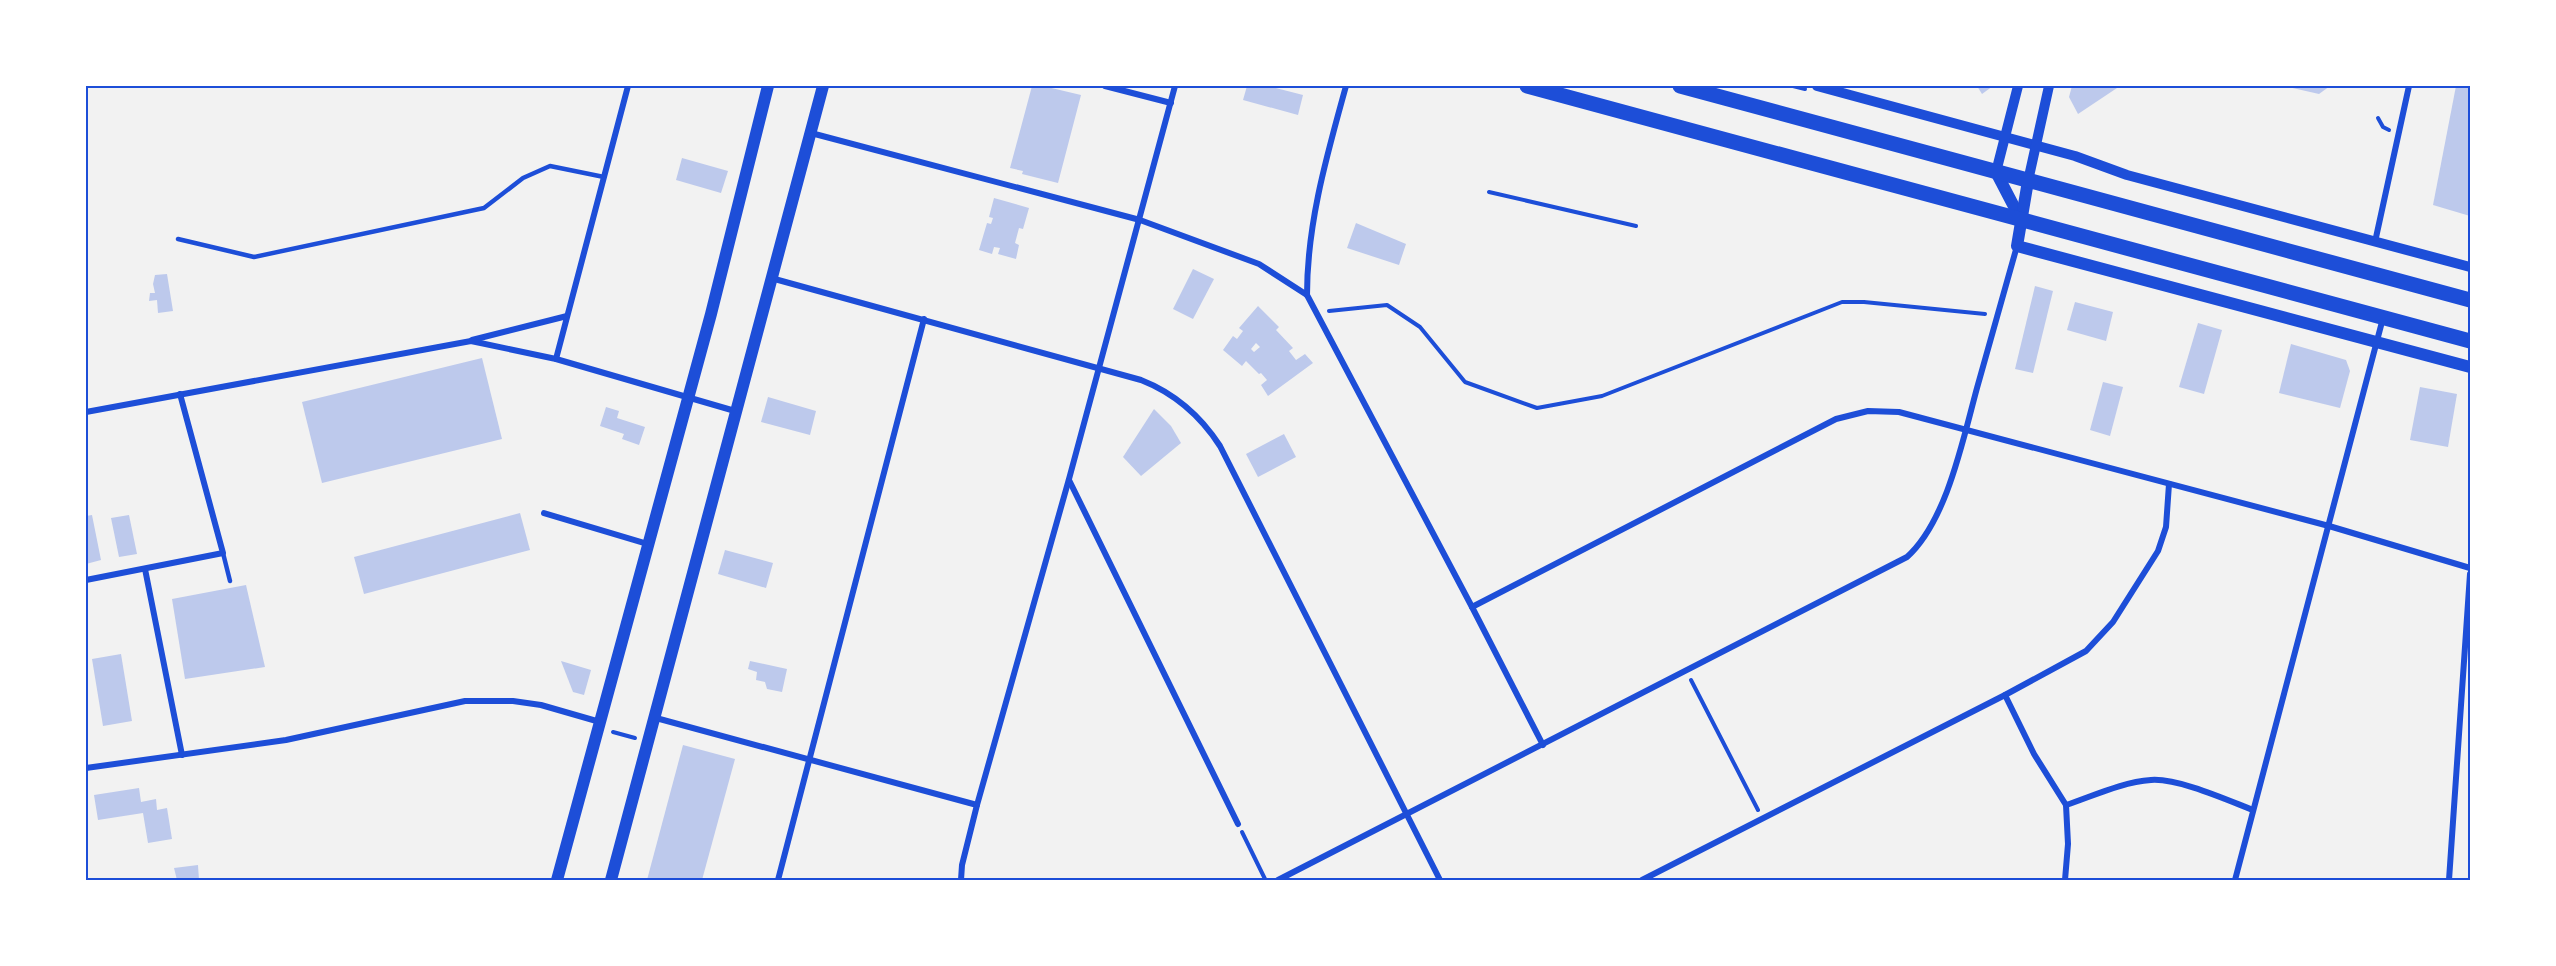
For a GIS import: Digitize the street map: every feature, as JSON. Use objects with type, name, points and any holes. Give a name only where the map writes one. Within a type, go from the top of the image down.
[{"type":"main road","points":[[557,880],[688,398],[768,86]]},
{"type":"main road","points":[[611,880],[823,86]]},
{"type":"main road","points":[[1527,86],[2470,341]]},
{"type":"main road","points":[[1680,86],[2470,300]]},
{"type":"main road","points":[[1996,172],[2021,220]]},
{"type":"main road","points":[[2028,181],[2017,246],[2470,367]]},
{"type":"street","points":[[556,359],[628,86]]},
{"type":"street","points":[[1105,86],[1171,103]]},
{"type":"street","points":[[961,880],[962,865],[977,805],[1176,86]]},
{"type":"street","points":[[1307,295],[1307,260],[1315,202],[1346,86]]},
{"type":"street","points":[[1817,86],[2075,156],[2127,175],[2470,267]]},
{"type":"street","points":[[1996,172],[2018,86]]},
{"type":"street","points":[[2028,181],[2049,86]]},
{"type":"street","points":[[2375,242],[2409,86]]},
{"type":"street","points":[[811,133],[1140,220],[1259,264],[1307,295],[1543,745]]},
{"type":"street","points":[[1278,880],[1687,672],[1907,557],[1925,538],[1940,509],[1965,431],[2017,246]]},
{"type":"street","points":[[771,278],[1141,380],[1164,391],[1195,414],[1209,430],[1234,474],[1440,880]]},
{"type":"street","points":[[86,412],[471,341],[567,316]]},
{"type":"street","points":[[2235,880],[2383,318]]},
{"type":"street","points":[[777,880],[924,319]]},
{"type":"street","points":[[471,341],[556,359],[735,411]]},
{"type":"street","points":[[86,580],[223,553],[180,394]]},
{"type":"street","points":[[1472,607],[1836,419],[1868,411],[1899,412],[2329,526],[2470,568]]},
{"type":"street","points":[[1069,479],[1238,824]]},
{"type":"street","points":[[1642,880],[2005,695],[2086,651],[2113,622],[2158,551],[2166,527],[2169,484]]},
{"type":"street","points":[[544,513],[648,544]]},
{"type":"street","points":[[145,568],[182,755]]},
{"type":"street","points":[[2449,880],[2470,574]]},
{"type":"street","points":[[2005,695],[2034,754],[2066,805],[2068,844],[2065,880]]},
{"type":"street","points":[[86,768],[286,740],[465,701],[513,701],[541,705],[599,725]]},
{"type":"street","points":[[656,718],[977,805]]},
{"type":"street","points":[[2066,805],[2122,786],[2153,780],[2197,789],[2253,810]]},
{"type":"lane","points":[[178,239],[254,257],[484,208],[523,178],[550,166],[604,177]]},
{"type":"lane","points":[[223,553],[230,581]]},
{"type":"path","points":[[1489,192],[1636,226]]},
{"type":"path","points":[[1317,313],[1386,305],[1420,327],[1465,382],[1537,408],[1602,396],[1842,302],[1864,302],[1998,315]]},
{"type":"path","points":[[1687,672],[1764,819]]},
{"type":"path","points":[[599,725],[649,741]]},
{"type":"path","points":[[1238,824],[1266,880]]},
{"type":"building","points":[[1032,86],[1043,86],[1081,95],[1058,183],[1022,174],[1023,171],[1010,168]]},
{"type":"building","points":[[1247,86],[1268,86],[1303,95],[1298,115],[1243,100]]},
{"type":"building","points":[[1977,86],[1993,86],[1982,94]]},
{"type":"building","points":[[2072,86],[2120,86],[2078,114],[2069,97]]},
{"type":"building","points":[[2284,86],[2330,86],[2319,94]]},
{"type":"building","points":[[2456,86],[2470,86],[2470,216],[2433,205]]},
{"type":"building","points":[[682,158],[728,171],[721,193],[676,180]]},
{"type":"building","points":[[994,198],[1029,208],[1023,229],[1019,228],[1015,243],[1019,245],[1016,259],[998,254],[1000,248],[994,247],[992,254],[979,250],[987,223],[991,224],[993,218],[989,217]]},
{"type":"building","points":[[1356,223],[1406,244],[1399,265],[1347,248]]},
{"type":"building","points":[[1193,269],[1214,279],[1193,319],[1173,309]]},
{"type":"building","points":[[167,274],[173,311],[158,313],[157,300],[149,301],[150,293],[155,293],[153,284],[155,275]]},
{"type":"building","points":[[2035,286],[2053,291],[2033,373],[2015,369]]},
{"type":"building","points":[[2075,302],[2113,312],[2106,341],[2067,330]]},
{"type":"building","points":[[1258,306],[1279,327],[1276,330],[1293,348],[1289,351],[1296,360],[1305,354],[1313,363],[1268,396],[1261,385],[1267,380],[1261,373],[1259,374],[1246,361],[1242,366],[1223,350],[1233,336],[1237,339],[1243,331],[1239,328]],"holes":[[[1256,343],[1260,347],[1254,352],[1251,349]]]},
{"type":"building","points":[[2198,323],[2222,330],[2204,394],[2179,387]]},
{"type":"building","points":[[2291,344],[2346,360],[2350,371],[2340,408],[2279,393]]},
{"type":"building","points":[[482,358],[502,439],[322,483],[302,402]]},
{"type":"building","points":[[2103,382],[2123,387],[2110,436],[2090,430]]},
{"type":"building","points":[[2420,387],[2457,394],[2448,447],[2410,440]]},
{"type":"building","points":[[768,397],[816,411],[810,435],[761,422]]},
{"type":"building","points":[[606,407],[619,411],[617,418],[645,427],[639,445],[622,439],[624,434],[600,426]]},
{"type":"building","points":[[1154,409],[1171,426],[1181,443],[1141,476],[1123,457]]},
{"type":"building","points":[[1284,434],[1296,457],[1258,477],[1246,454]]},
{"type":"building","points":[[520,513],[530,550],[364,594],[354,557]]},
{"type":"building","points":[[92,515],[101,560],[86,564],[86,516]]},
{"type":"building","points":[[129,515],[137,554],[119,557],[111,518]]},
{"type":"building","points":[[725,550],[773,563],[766,588],[718,574]]},
{"type":"building","points":[[246,585],[265,667],[185,679],[172,599]]},
{"type":"building","points":[[121,654],[132,721],[103,726],[92,659]]},
{"type":"building","points":[[561,661],[591,670],[584,695],[573,692]]},
{"type":"building","points":[[750,661],[787,669],[782,692],[767,689],[765,682],[756,680],[757,672],[748,669]]},
{"type":"building","points":[[683,745],[735,759],[702,880],[647,880]]},
{"type":"building","points":[[139,788],[141,802],[156,799],[157,810],[167,808],[172,839],[148,843],[143,813],[98,820],[94,795]]},
{"type":"building","points":[[198,865],[199,880],[177,880],[174,868]]}]
